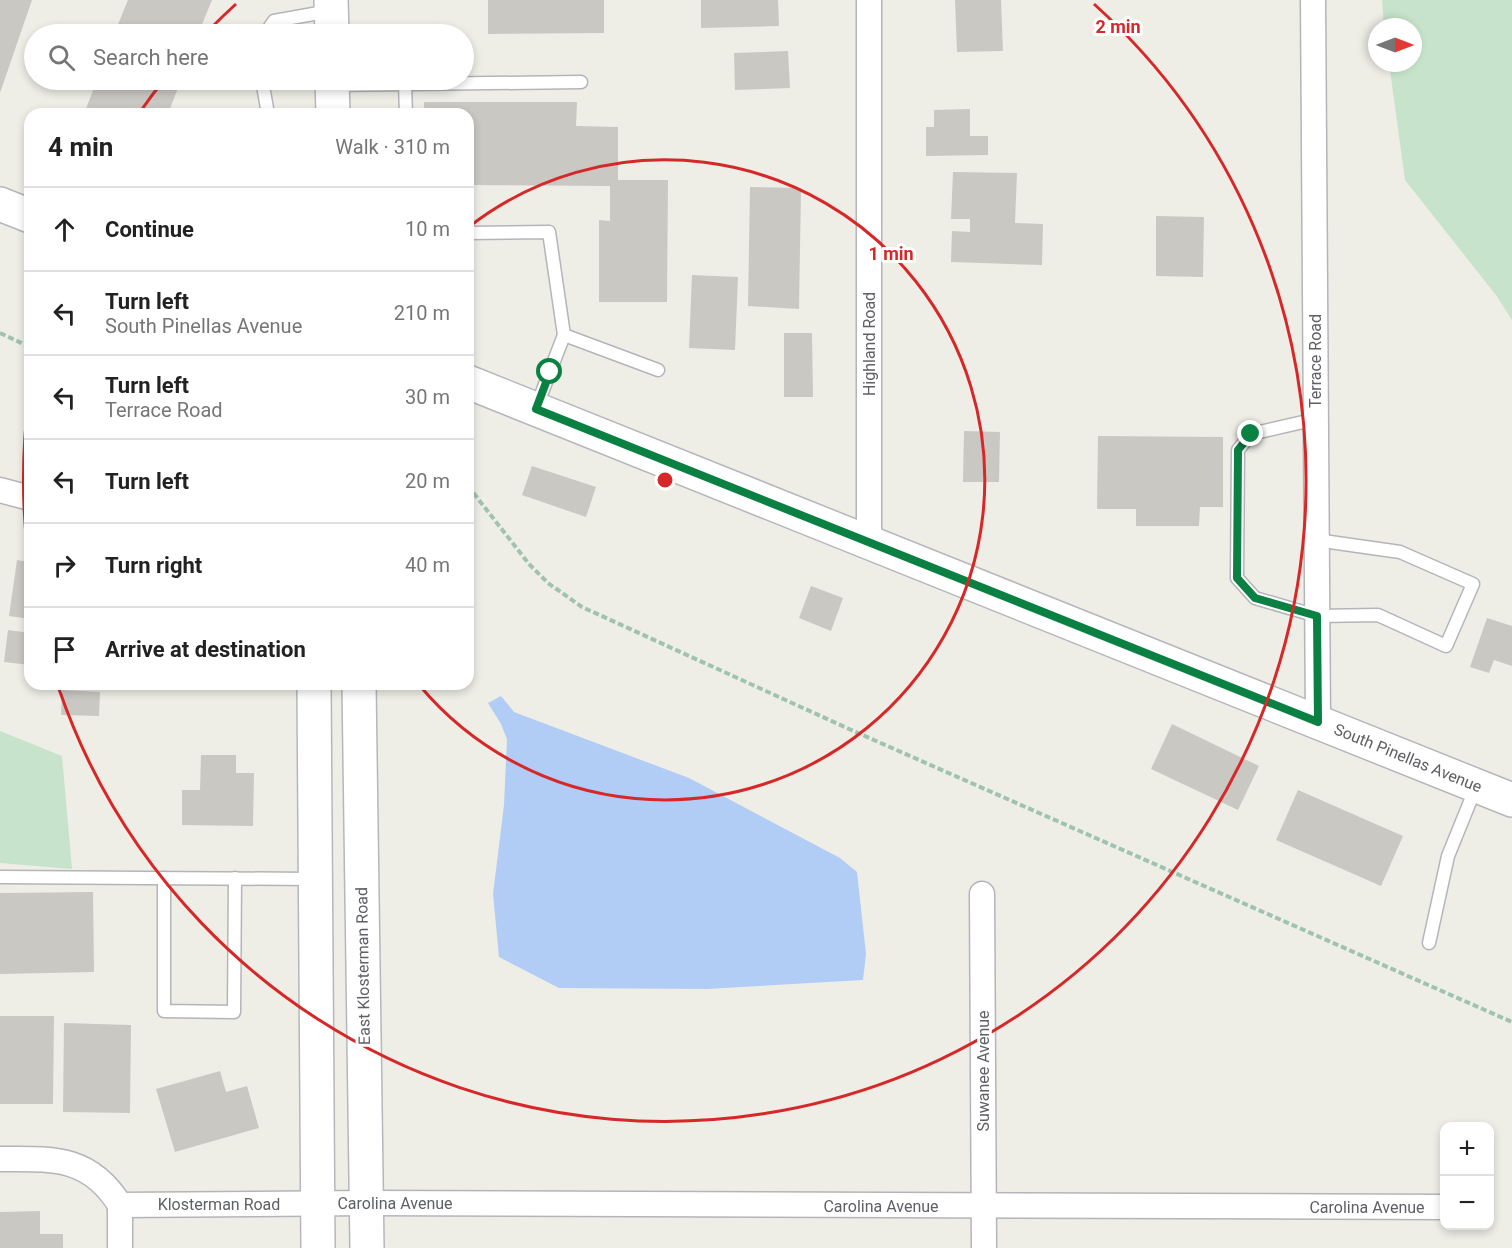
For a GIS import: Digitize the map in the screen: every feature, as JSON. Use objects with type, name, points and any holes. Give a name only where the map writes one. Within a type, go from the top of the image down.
[{"type":"main road","points":[[0,204],[24,214]]},
{"type":"main road","name":"South Pinellas Avenue","points":[[474,384],[1512,800]]},
{"type":"main road","points":[[314,690],[318,1248]]},
{"type":"main road","name":"East Klosterman Road","points":[[359,690],[367,1248]]},
{"type":"street","name":"Highland Road","points":[[869,0],[869,544]]},
{"type":"street","name":"Terrace Road","points":[[1313,0],[1318,722]]},
{"type":"street","points":[[0,490],[24,496]]},
{"type":"street","name":"Suwanee Avenue","points":[[982,894],[984,1248]]},
{"type":"street","points":[[0,1159],[56,1159],[78,1166],[112,1191],[120,1205],[120,1248]]},
{"type":"street","name":"Carolina Avenue","points":[[318,1203],[1440,1207]]},
{"type":"street","name":"Klosterman Road","points":[[120,1205],[318,1203]]},
{"type":"lane","points":[[272,24],[274,21],[331,15]]},
{"type":"lane","points":[[474,83],[581,82]]},
{"type":"lane","points":[[264,90],[267,108]]},
{"type":"lane","points":[[333,93],[357,90]]},
{"type":"lane","points":[[405,90],[406,108]]},
{"type":"lane","points":[[474,233],[549,232],[564,335],[536,409]]},
{"type":"lane","points":[[564,335],[658,370]]},
{"type":"lane","points":[[1316,419],[1251,434],[1238,450],[1237,578],[1255,598],[1317,616],[1378,615],[1446,646],[1473,584],[1400,552],[1316,540]]},
{"type":"lane","points":[[1429,943],[1448,856],[1476,786]]},
{"type":"lane","points":[[0,877],[314,879]]},
{"type":"lane","points":[[164,878],[164,1011],[234,1012],[235,878]]},
{"type":"path","points":[[0,333],[24,344]]},
{"type":"path","points":[[474,494],[529,564],[548,583],[582,607],[849,729],[1512,1022]]},
{"type":"green space","points":[[1382,0],[1512,0],[1512,320],[1496,295],[1405,180],[1390,72],[1422,72],[1422,18],[1383,18]]},
{"type":"green space","points":[[0,731],[62,756],[72,869],[0,863]]},
{"type":"water","points":[[501,696],[514,712],[689,778],[840,858],[857,872],[866,954],[863,980],[707,989],[559,988],[499,957],[493,894],[504,805],[507,739],[488,703]]},
{"type":"building","points":[[0,0],[32,0],[0,93]]},
{"type":"building","points":[[128,0],[212,0],[202,24],[118,24]]},
{"type":"building","points":[[488,0],[604,0],[604,33],[488,34]]},
{"type":"building","points":[[701,0],[778,0],[779,26],[701,28]]},
{"type":"building","points":[[955,0],[1001,0],[1003,51],[957,52]]},
{"type":"building","points":[[788,51],[790,88],[735,90],[734,53]]},
{"type":"building","points":[[93,90],[177,90],[170,108],[86,108]]},
{"type":"building","points":[[424,102],[577,102],[576,126],[618,127],[618,180],[668,180],[667,302],[599,302],[599,220],[610,221],[610,186],[474,185],[474,108],[424,108]]},
{"type":"building","points":[[970,109],[970,136],[988,136],[988,155],[926,156],[926,127],[934,127],[934,110]]},
{"type":"building","points":[[953,172],[1017,173],[1015,223],[1043,224],[1042,265],[951,262],[952,231],[970,232],[970,219],[951,219]]},
{"type":"building","points":[[750,187],[801,188],[799,309],[748,306]]},
{"type":"building","points":[[1156,216],[1204,217],[1203,277],[1156,276]]},
{"type":"building","points":[[692,275],[738,277],[735,350],[689,348]]},
{"type":"building","points":[[784,333],[812,333],[813,397],[784,397]]},
{"type":"building","points":[[964,431],[1000,432],[999,482],[963,482]]},
{"type":"building","points":[[1098,436],[1223,437],[1223,507],[1200,507],[1199,526],[1136,526],[1136,509],[1097,509]]},
{"type":"building","points":[[532,466],[596,487],[586,517],[522,495]]},
{"type":"building","points":[[17,560],[24,561],[24,618],[9,616]]},
{"type":"building","points":[[811,586],[843,598],[831,631],[799,618]]},
{"type":"building","points":[[1487,618],[1512,626],[1512,666],[1494,660],[1489,673],[1470,667]]},
{"type":"building","points":[[8,630],[24,632],[24,664],[4,662]]},
{"type":"building","points":[[62,690],[100,692],[99,716],[61,715]]},
{"type":"building","points":[[1172,724],[1259,766],[1238,810],[1151,769]]},
{"type":"building","points":[[201,755],[236,755],[236,773],[254,773],[253,826],[182,825],[182,790],[200,790]]},
{"type":"building","points":[[1298,790],[1403,836],[1381,886],[1276,840]]},
{"type":"building","points":[[93,892],[94,972],[0,974],[0,893]]},
{"type":"building","points":[[0,1016],[54,1016],[53,1104],[0,1104]]},
{"type":"building","points":[[64,1023],[131,1025],[130,1113],[63,1112]]},
{"type":"building","points":[[220,1071],[226,1092],[247,1086],[259,1128],[175,1152],[156,1089]]},
{"type":"building","points":[[40,1211],[40,1234],[63,1234],[63,1248],[0,1248],[0,1212]]},
{"type":"route","points":[[550,372],[536,409],[1318,722],[1317,616],[1255,598],[1237,578],[1238,450],[1251,434]]}]
